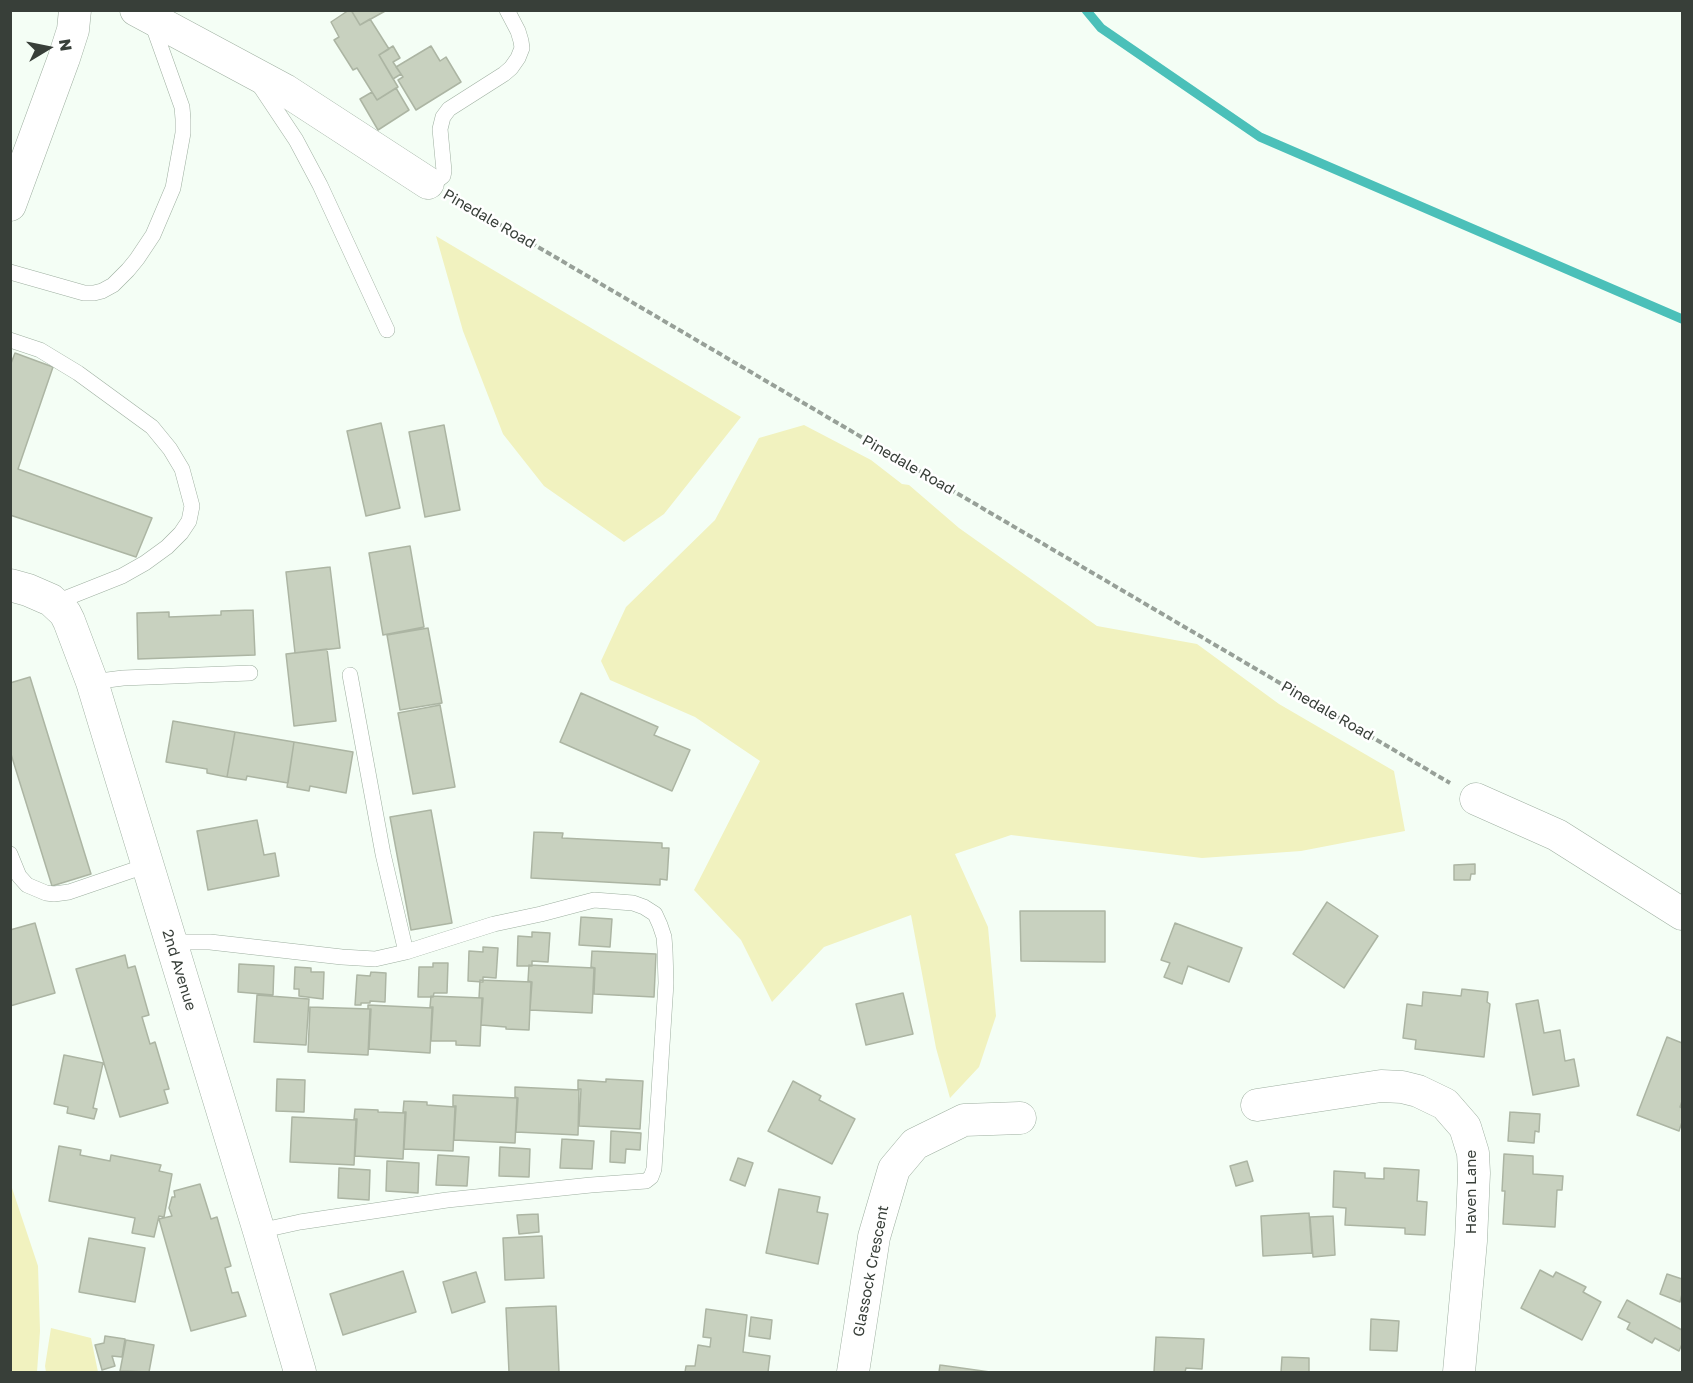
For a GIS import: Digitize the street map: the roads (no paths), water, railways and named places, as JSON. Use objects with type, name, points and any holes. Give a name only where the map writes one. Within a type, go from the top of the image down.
[{"type":"street","points":[[10,205],[64,58],[73,30],[75,10]]},
{"type":"street","name":"Pinedale Road","points":[[143,14],[285,90],[428,183]]},
{"type":"street","name":"2nd Avenue","points":[[31,593],[65,613],[92,682],[300,1372]]},
{"type":"street","points":[[1476,799],[1557,835],[1683,914]]},
{"type":"street","name":"Haven Lane","points":[[1257,1105],[1381,1086],[1402,1087],[1418,1091],[1444,1104],[1465,1127],[1473,1153],[1474,1173],[1471,1242],[1459,1372]]},
{"type":"street","name":"Glassock Crescent","points":[[853,1372],[874,1237],[894,1169],[915,1144],[964,1120],[1020,1119]]},
{"type":"lane","points":[[428,183],[440,180],[443,176],[440,129],[443,117],[449,109],[512,68],[518,58],[522,48],[521,41],[507,10]]},
{"type":"lane","points":[[10,272],[84,293],[102,291],[113,285],[128,270],[153,235],[173,188],[183,132],[183,119],[182,107],[143,14]]},
{"type":"lane","points":[[252,73],[296,140],[320,185],[387,330]]},
{"type":"lane","points":[[10,340],[40,350],[78,373],[152,427],[170,449],[182,469],[192,506],[189,521],[167,547],[122,576],[31,593]]},
{"type":"lane","points":[[92,682],[123,678],[250,673]]},
{"type":"lane","points":[[350,675],[383,854],[406,952]]},
{"type":"lane","points":[[10,854],[19,876],[27,885],[54,894],[69,892],[148,865]]},
{"type":"lane","points":[[170,942],[210,942],[375,959],[406,952],[494,924],[594,900],[633,903],[644,907],[655,914],[664,937],[666,984],[654,1169],[651,1177],[646,1181],[447,1200],[300,1222],[259,1231]]},
{"type":"waterway","points":[[1086,10],[1101,28],[1260,137],[1682,319]]}]
